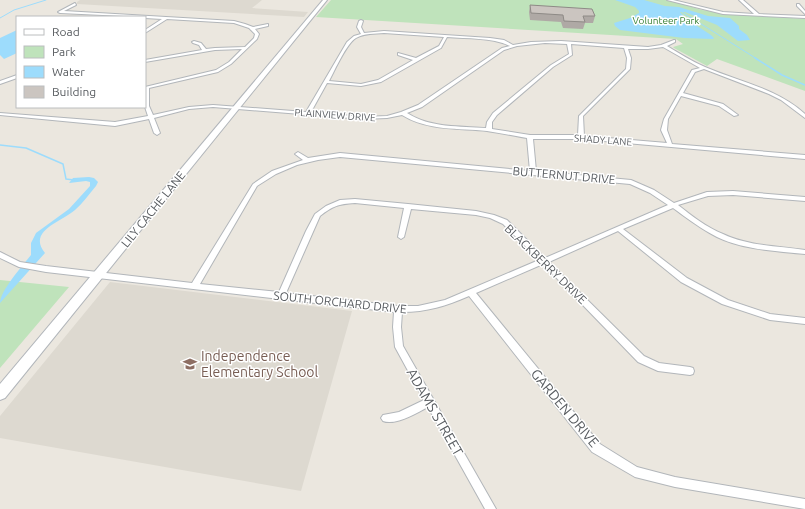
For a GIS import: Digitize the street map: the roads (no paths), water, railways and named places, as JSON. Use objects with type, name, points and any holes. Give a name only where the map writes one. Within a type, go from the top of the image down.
[{"type":"street","name":"LILY CACHE LANE","points":[[0,394],[325,0]]},
{"type":"street","name":"LILY CACHE LANE","points":[[306,24],[311,21],[329,0]]},
{"type":"street","points":[[669,0],[714,11],[805,17]]},
{"type":"street","points":[[741,0],[758,15]]},
{"type":"street","points":[[75,4],[60,12],[120,16]]},
{"type":"street","points":[[798,5],[805,13]]},
{"type":"street","points":[[146,17],[238,23],[254,28],[267,25]]},
{"type":"street","points":[[146,31],[166,18]]},
{"type":"street","points":[[361,21],[359,27],[363,34]]},
{"type":"street","points":[[157,133],[147,106],[146,88],[219,72],[246,48],[256,36],[254,28]]},
{"type":"street","points":[[308,113],[348,43],[355,37],[363,34],[392,32],[490,38],[503,41],[513,46]]},
{"type":"street","points":[[326,82],[370,84],[379,81],[440,47],[446,36]]},
{"type":"street","name":"PLAINVIEW DRIVE","points":[[0,114],[103,124],[128,122],[202,106],[363,118],[387,117],[403,113],[420,106],[503,49],[513,46],[536,43],[647,48],[664,46],[674,41]]},
{"type":"street","points":[[194,42],[200,44],[205,50]]},
{"type":"street","points":[[488,130],[489,122],[495,114],[552,66],[571,54],[569,44]]},
{"type":"street","points":[[664,46],[704,68],[784,99],[805,116]]},
{"type":"street","points":[[581,137],[581,116],[628,69],[629,58],[625,47]]},
{"type":"street","points":[[146,61],[205,50],[246,48]]},
{"type":"street","points":[[399,54],[417,60]]},
{"type":"street","points":[[670,145],[664,130],[666,119],[693,71],[704,68]]},
{"type":"street","points":[[0,83],[16,77]]},
{"type":"street","points":[[12,79],[16,80]]},
{"type":"street","points":[[681,94],[721,105],[736,115]]},
{"type":"street","name":"SHADY LANE","points":[[403,113],[414,120],[430,125],[488,130],[530,137],[581,137],[805,157]]},
{"type":"street","points":[[530,137],[532,172]]},
{"type":"street","points":[[298,154],[307,160]]},
{"type":"street","name":"BUTTERNUT DRIVE","points":[[195,285],[255,185],[264,177],[315,157],[340,155],[631,182],[645,187],[711,231],[741,244],[805,252]]},
{"type":"street","name":"SOUTH ORCHARD DRIVE","points":[[0,255],[20,264],[40,268],[398,309],[418,309],[446,303],[673,205],[707,194],[733,193],[805,199]]},
{"type":"street","points":[[327,200],[333,205]]},
{"type":"street","name":"BLACKBERRY DRIVE","points":[[281,296],[317,215],[333,205],[340,202],[355,201],[476,212],[492,216],[505,222],[641,359],[658,367],[690,371]]},
{"type":"street","points":[[401,237],[408,206]]},
{"type":"street","points":[[619,229],[684,280],[725,302],[770,317],[805,321]]},
{"type":"street","name":"GARDEN DRIVE","points":[[470,292],[596,448],[635,472],[675,482],[805,504]]},
{"type":"street","name":"ADAMS STREET","points":[[398,309],[397,327],[399,347],[491,509]]},
{"type":"street","points":[[386,418],[400,416],[429,402]]},
{"type":"water","points":[[615,0],[644,0],[665,6],[679,7],[708,16],[730,18],[739,26],[739,29],[747,35],[750,40],[738,41],[717,25],[685,12],[680,12],[688,20],[714,38],[684,38],[620,30],[614,23],[630,18],[639,13],[639,11],[635,7]]},
{"type":"water","points":[[16,30],[16,53],[4,59],[0,55],[0,38]]},
{"type":"water","points":[[73,178],[94,178],[98,182],[96,186],[75,210],[43,233],[40,239],[45,253],[0,303],[8,285],[31,255],[31,243],[36,233],[69,209],[90,186],[90,182],[86,181],[69,183]]},
{"type":"waterway","points":[[0,18],[14,10],[46,0]]},
{"type":"waterway","points":[[682,12],[757,59]]},
{"type":"waterway","points":[[755,58],[782,75],[805,85]]},
{"type":"waterway","points":[[0,145],[26,148],[63,164],[66,179],[74,180]]},
{"type":"place","name":"Independence Elementary School","points":[[190,364]]},
{"type":"park label","name":"Volunteer Park","points":[[666,20]]}]
